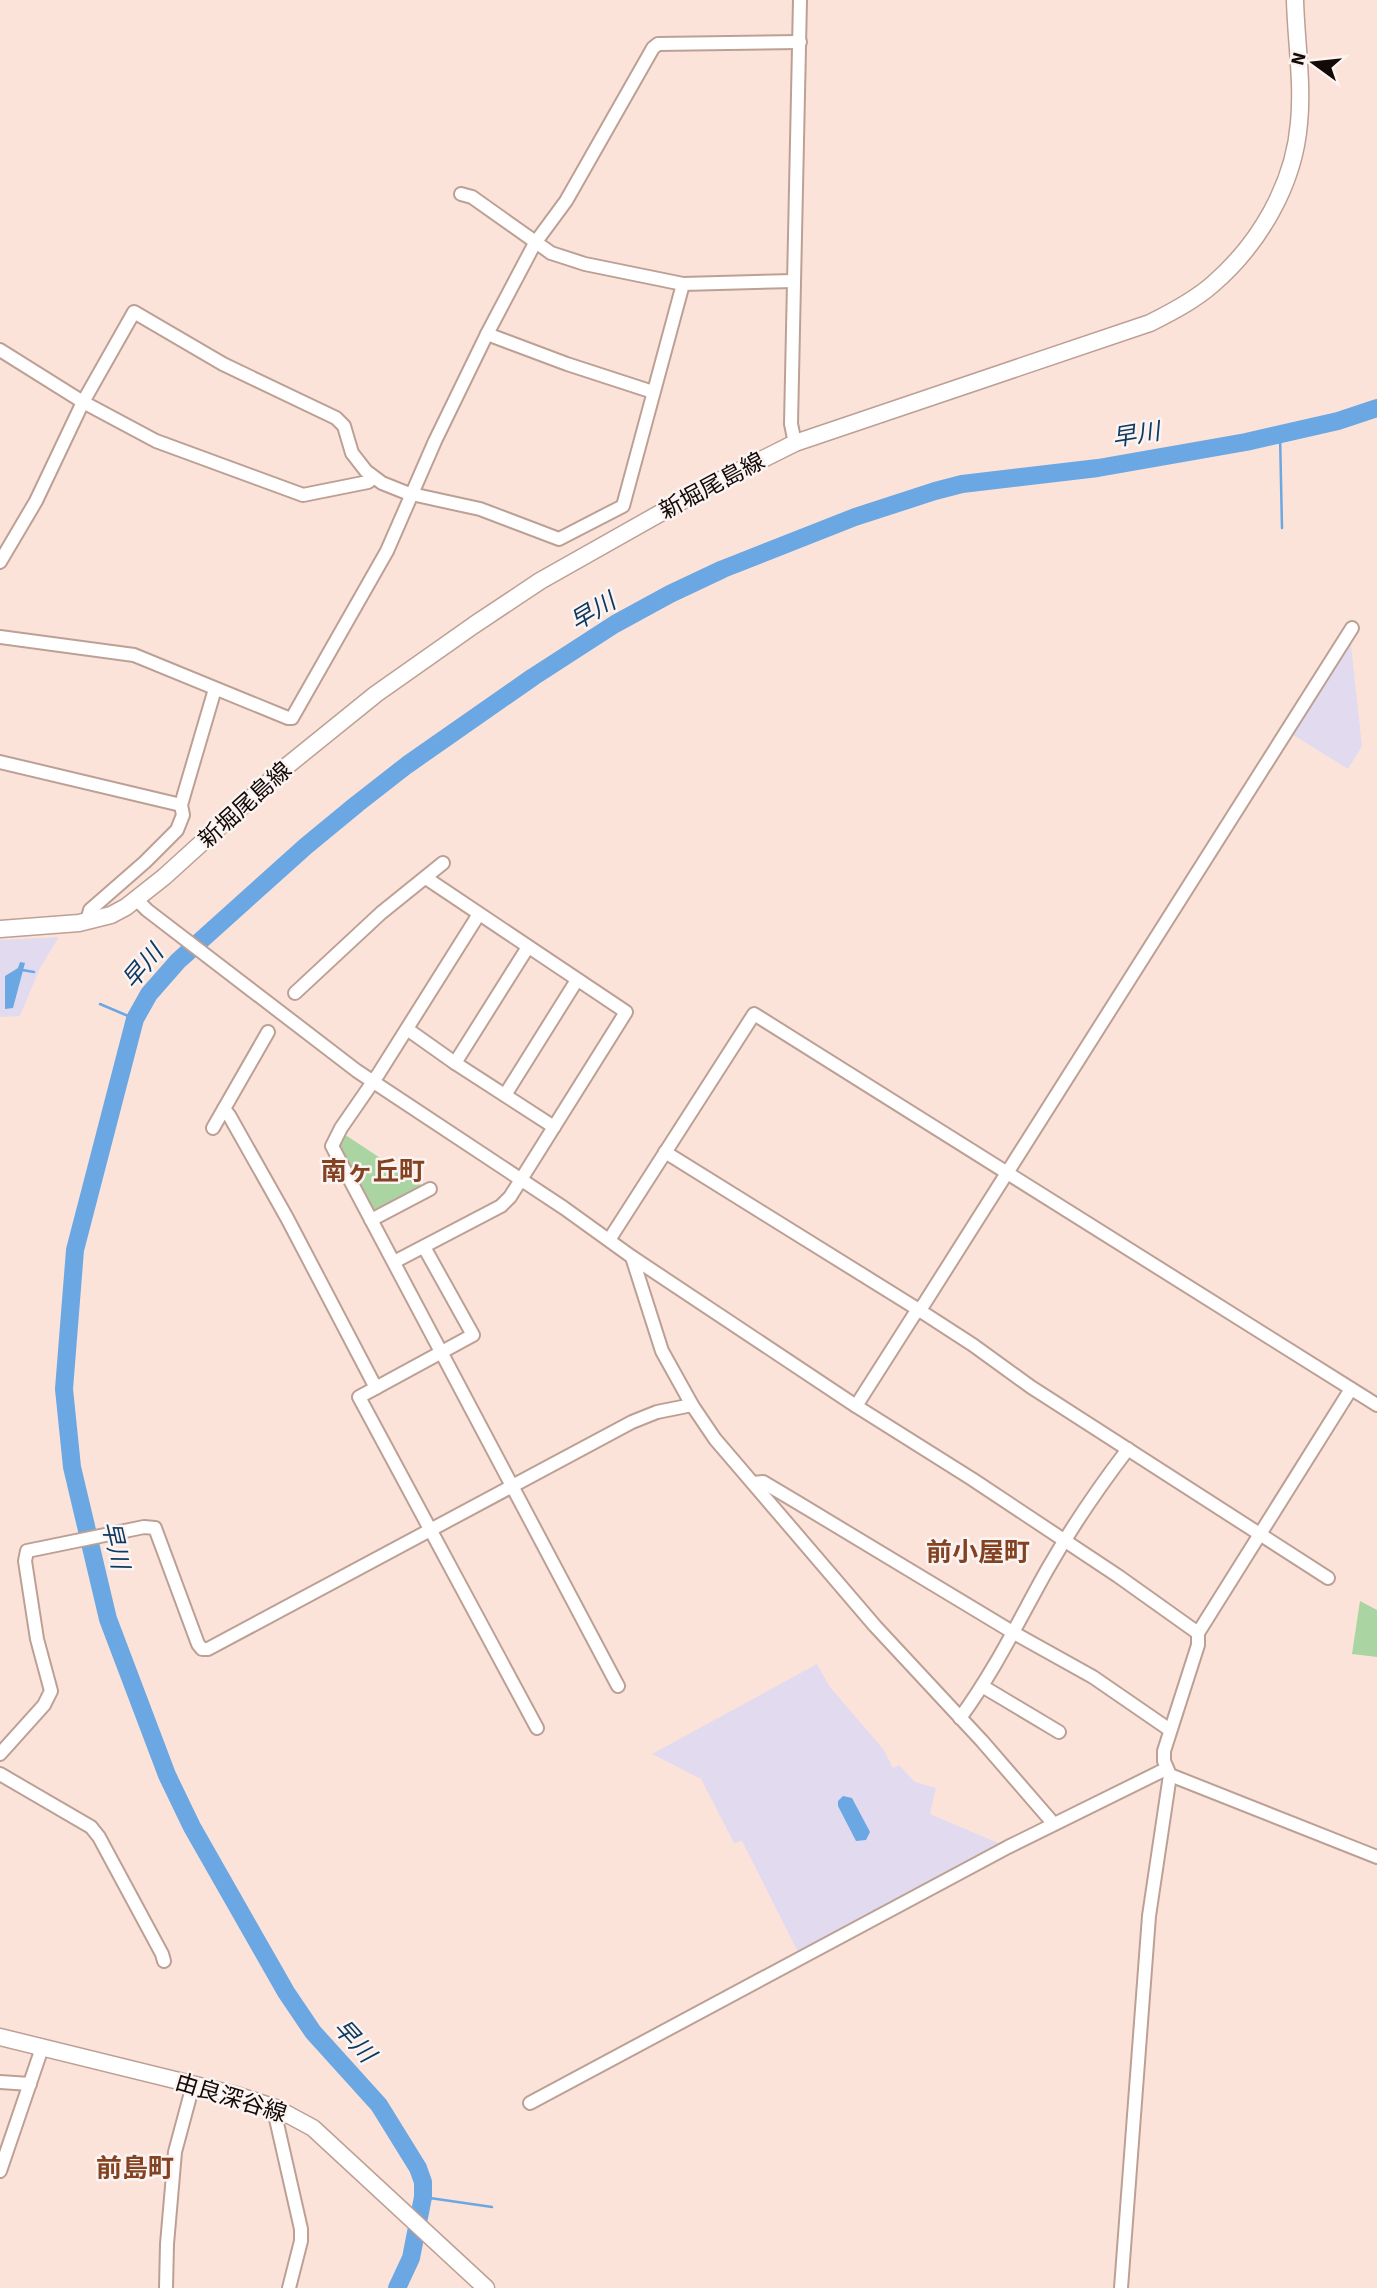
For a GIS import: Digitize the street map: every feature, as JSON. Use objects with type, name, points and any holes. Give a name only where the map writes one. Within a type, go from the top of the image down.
[{"type":"main road","name":"新堀尾島線","points":[[0,929],[87,921],[111,915],[137,900],[378,692],[474,625],[581,557],[703,489],[795,443],[1150,323],[1212,286],[1238,260],[1267,221],[1291,165],[1300,122],[1295,0]]},
{"type":"main road","name":"由良深谷線","points":[[0,2037],[276,2108],[313,2128],[486,2288]]},
{"type":"street","points":[[795,443],[791,424],[800,0]]},
{"type":"street","points":[[0,636],[134,655],[288,718],[295,715],[387,551],[487,334],[535,243],[566,201],[653,48],[658,44],[800,41]]},
{"type":"street","points":[[461,194],[472,197],[551,253],[585,264],[683,284],[794,281]]},
{"type":"street","points":[[0,562],[36,501],[83,402],[134,312],[223,364],[336,418],[344,426],[352,453],[373,478],[413,494],[480,509],[559,539],[623,506],[683,284]]},
{"type":"street","points":[[487,334],[653,392]]},
{"type":"street","points":[[0,350],[83,402],[156,441],[303,495],[368,482],[373,478]]},
{"type":"street","points":[[856,1406],[1352,628]]},
{"type":"street","points":[[87,921],[90,910],[177,830],[183,815],[181,805],[215,689]]},
{"type":"street","points":[[0,762],[181,805]]},
{"type":"street","points":[[295,993],[381,914],[443,863]]},
{"type":"street","points":[[394,1262],[501,1206],[510,1197],[626,1012],[426,878]]},
{"type":"street","points":[[137,900],[372,1081],[856,1406],[1118,1576],[1198,1633]]},
{"type":"street","points":[[479,914],[332,1146],[618,1686]]},
{"type":"street","points":[[454,1063],[528,947]]},
{"type":"street","points":[[505,1095],[577,980]]},
{"type":"street","points":[[609,1240],[754,1014],[1377,1405]]},
{"type":"street","points":[[407,1029],[454,1063],[554,1127]]},
{"type":"street","points":[[213,1128],[268,1032]]},
{"type":"street","points":[[224,1109],[287,1218],[376,1388]]},
{"type":"street","points":[[665,1152],[919,1310],[1031,1387],[1328,1578]]},
{"type":"street","points":[[371,1220],[430,1189]]},
{"type":"street","points":[[424,1247],[473,1335],[359,1397],[537,1728]]},
{"type":"street","points":[[632,1257],[662,1351],[692,1405],[715,1439],[875,1626],[1053,1823]]},
{"type":"street","points":[[1121,2288],[1149,1916],[1168,1772],[1164,1751],[1198,1645],[1198,1633],[1351,1389]]},
{"type":"street","points":[[0,1754],[44,1705],[51,1691],[37,1639],[25,1561],[27,1551],[144,1527],[155,1528],[198,1644],[208,1649],[632,1422],[657,1412],[692,1405]]},
{"type":"street","points":[[960,1718],[1014,1633],[1064,1541],[1128,1448]]},
{"type":"street","points":[[753,1483],[758,1481],[774,1488],[1014,1633],[1093,1677],[1170,1730]]},
{"type":"street","points":[[982,1686],[1059,1732]]},
{"type":"street","points":[[530,2103],[1053,1823],[1168,1772],[1377,1857]]},
{"type":"street","points":[[0,1774],[91,1827],[99,1837],[164,1961]]},
{"type":"street","points":[[0,2171],[42,2048]]},
{"type":"street","points":[[0,2082],[30,2084]]},
{"type":"street","points":[[166,2288],[175,2152],[192,2085]]},
{"type":"street","points":[[276,2108],[276,2119],[301,2229],[301,2241],[289,2288]]},
{"type":"shaded area","points":[[1346,642],[1351,645],[1362,746],[1348,769],[1290,733]]},
{"type":"shaded area","points":[[59,937],[40,968],[20,1016],[0,1017],[0,940]]},
{"type":"shaded area","points":[[817,1664],[830,1687],[884,1750],[893,1768],[899,1765],[915,1782],[936,1788],[930,1814],[1003,1845],[799,1954],[742,1841],[734,1843],[701,1779],[652,1754]]},
{"type":"green space","points":[[347,1136],[421,1185],[421,1191],[374,1213],[340,1151],[339,1145]]},
{"type":"green space","points":[[1360,1601],[1377,1610],[1377,1657],[1352,1654]]},
{"type":"water","points":[[20,962],[25,963],[13,1008],[5,1009],[5,976],[18,968]]},
{"type":"water","points":[[843,1796],[852,1798],[870,1832],[866,1840],[856,1841],[838,1806],[838,1801]]},
{"type":"waterway","name":"早川","points":[[397,2288],[411,2258],[423,2197],[423,2182],[418,2168],[379,2105],[313,2032],[286,1992],[192,1827],[167,1775],[108,1619],[72,1467],[64,1389],[75,1250],[135,1019],[149,994],[178,961],[357,804],[407,765],[533,677],[615,624],[670,594],[723,569],[855,517],[935,491],[962,484],[1098,468],[1246,442],[1338,421],[1377,408]]},
{"type":"waterway","points":[[1280,434],[1282,528]]},
{"type":"waterway","points":[[22,970],[34,972]]},
{"type":"waterway","points":[[100,1004],[135,1019]]},
{"type":"waterway","points":[[423,2197],[492,2207]]},
{"type":"district","name":"南ヶ丘町","points":[[373,1171]]},
{"type":"district","name":"前小屋町","points":[[978,1552]]},
{"type":"district","name":"前島町","points":[[135,2168]]}]
